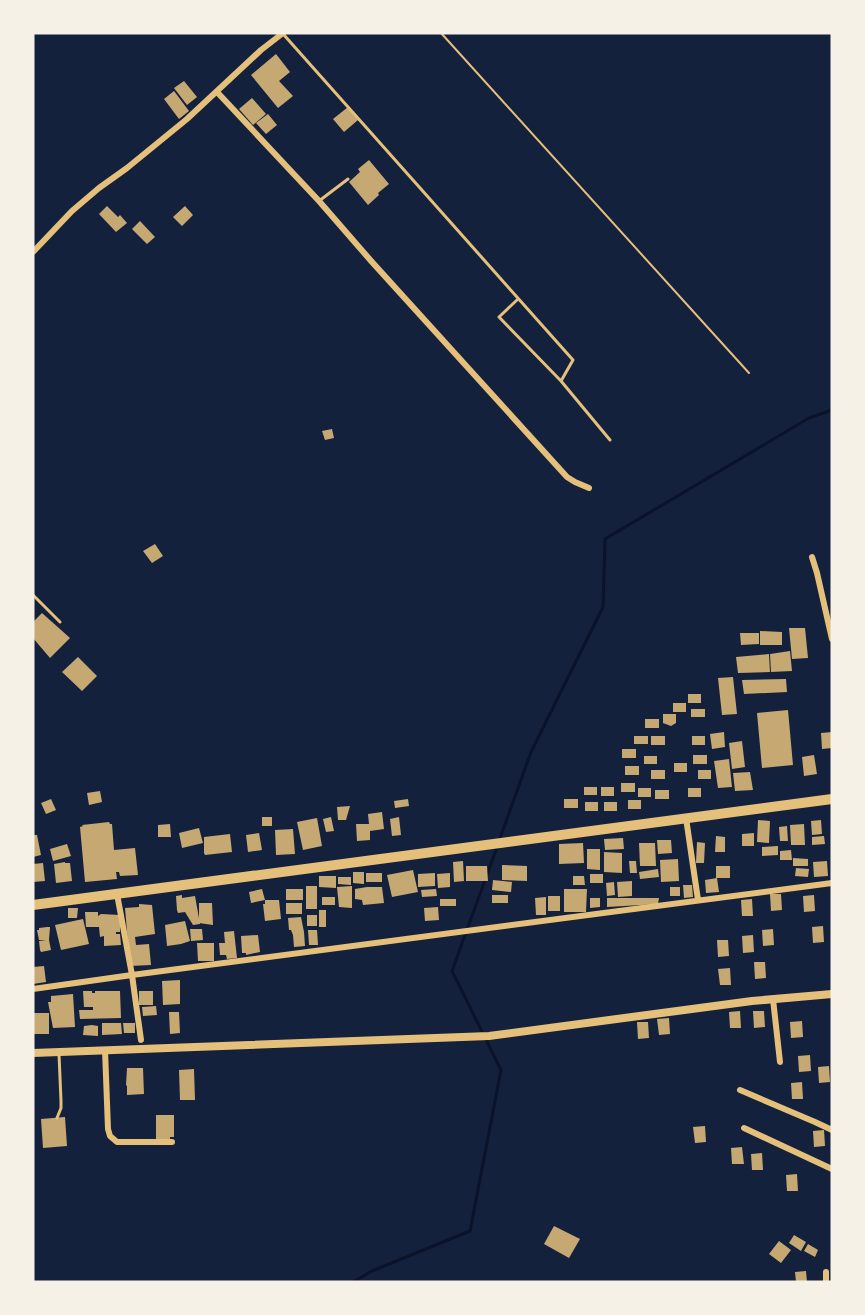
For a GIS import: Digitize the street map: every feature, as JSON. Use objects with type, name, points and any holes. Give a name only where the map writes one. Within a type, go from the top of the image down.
[{"type":"highway","points":[[33,905],[832,799]]},
{"type":"street","points":[[33,250],[72,211],[179,126],[282,33]]},
{"type":"street","points":[[216,92],[319,201],[567,477],[589,488]]},
{"type":"street","points":[[812,557],[832,639]]},
{"type":"street","points":[[686,818],[698,900]]},
{"type":"street","points":[[33,989],[832,883]]},
{"type":"street","points":[[117,894],[141,1040]]},
{"type":"street","points":[[33,1053],[489,1036],[640,1015],[832,994]]},
{"type":"street","points":[[773,999],[780,1062]]},
{"type":"street","points":[[105,1050],[110,1136],[117,1142],[172,1142]]},
{"type":"street","points":[[740,1090],[832,1130]]},
{"type":"street","points":[[744,1128],[832,1169]]},
{"type":"street","points":[[826,1272],[826,1282]]},
{"type":"lane","points":[[282,33],[573,360],[561,381]]},
{"type":"lane","points":[[319,201],[348,179]]},
{"type":"lane","points":[[518,299],[500,317],[561,381],[610,440]]},
{"type":"lane","points":[[33,594],[60,622]]},
{"type":"lane","points":[[57,1118],[61,1108],[58,1052]]},
{"type":"path","points":[[441,33],[749,373]]},
{"type":"building","points":[[276,54],[290,72],[279,81],[293,96],[278,108],[251,75]]},
{"type":"building","points":[[184,81],[197,97],[187,105],[174,88]]},
{"type":"building","points":[[174,91],[189,111],[179,119],[164,99]]},
{"type":"building","points":[[252,98],[266,114],[253,125],[239,109]]},
{"type":"building","points":[[348,107],[358,120],[344,132],[333,119]]},
{"type":"building","points":[[268,114],[277,125],[266,134],[256,123]]},
{"type":"building","points":[[369,160],[389,184],[368,205],[349,182],[360,172],[358,169]]},
{"type":"building","points":[[107,206],[127,223],[116,232],[99,214]]},
{"type":"building","points":[[185,206],[193,215],[182,226],[173,217]]},
{"type":"building","points":[[140,221],[155,237],[147,244],[132,229]]},
{"type":"building","points":[[332,429],[334,438],[325,440],[322,431]]},
{"type":"building","points":[[155,544],[163,556],[152,563],[143,551]]},
{"type":"building","points":[[42,613],[70,638],[50,658],[33,638],[33,622]]},
{"type":"building","points":[[789,628],[805,628],[808,658],[792,659]]},
{"type":"building","points":[[760,631],[782,632],[782,645],[760,645]]},
{"type":"building","points":[[740,633],[759,633],[759,644],[741,645]]},
{"type":"building","points":[[790,651],[792,671],[771,672],[770,654]]},
{"type":"building","points":[[769,654],[770,672],[738,673],[736,657]]},
{"type":"building","points":[[78,657],[97,676],[82,691],[62,672]]},
{"type":"building","points":[[733,677],[737,714],[722,715],[718,678]]},
{"type":"building","points":[[786,679],[787,692],[744,694],[742,680]]},
{"type":"building","points":[[688,694],[701,694],[701,703],[688,703]]},
{"type":"building","points":[[673,703],[686,703],[686,712],[673,712]]},
{"type":"building","points":[[691,709],[705,709],[705,717],[691,717]]},
{"type":"building","points":[[788,710],[793,765],[762,768],[757,713]]},
{"type":"building","points":[[663,714],[676,714],[676,723],[671,726],[663,723]]},
{"type":"building","points":[[645,719],[659,719],[659,728],[645,728]]},
{"type":"building","points":[[724,732],[725,747],[712,749],[710,734]]},
{"type":"building","points":[[832,732],[832,748],[822,749],[821,733]]},
{"type":"building","points":[[634,736],[648,736],[648,744],[634,744]]},
{"type":"building","points":[[651,736],[665,736],[665,745],[651,745]]},
{"type":"building","points":[[692,736],[705,736],[705,745],[692,745]]},
{"type":"building","points":[[742,741],[745,767],[732,769],[729,743]]},
{"type":"building","points":[[622,749],[636,749],[636,758],[622,758]]},
{"type":"building","points":[[693,755],[707,755],[707,764],[693,764]]},
{"type":"building","points":[[814,755],[817,774],[804,776],[802,757]]},
{"type":"building","points":[[644,756],[657,756],[657,764],[644,764]]},
{"type":"building","points":[[729,759],[732,787],[718,788],[714,761]]},
{"type":"building","points":[[674,763],[687,763],[687,772],[674,772]]},
{"type":"building","points":[[625,766],[639,766],[639,775],[625,775]]},
{"type":"building","points":[[651,770],[665,770],[665,779],[651,779]]},
{"type":"building","points":[[698,770],[711,770],[711,779],[698,779]]},
{"type":"building","points":[[750,772],[753,790],[735,791],[733,773]]},
{"type":"building","points":[[621,783],[635,783],[635,792],[621,792]]},
{"type":"building","points":[[584,787],[597,787],[597,795],[584,795]]},
{"type":"building","points":[[601,787],[614,787],[614,796],[601,796]]},
{"type":"building","points":[[638,788],[651,788],[651,797],[638,797]]},
{"type":"building","points":[[688,788],[701,788],[701,797],[688,797]]},
{"type":"building","points":[[655,790],[669,790],[669,799],[655,799]]},
{"type":"building","points":[[100,791],[102,802],[89,805],[87,793]]},
{"type":"building","points":[[51,799],[56,810],[46,814],[41,803]]},
{"type":"building","points":[[408,799],[409,806],[395,808],[394,801]]},
{"type":"building","points":[[564,799],[578,799],[578,808],[564,808]]},
{"type":"building","points":[[628,800],[641,800],[641,809],[628,809]]},
{"type":"building","points":[[585,802],[598,802],[598,811],[585,811]]},
{"type":"building","points":[[604,802],[617,802],[617,811],[604,811]]},
{"type":"building","points":[[350,806],[346,820],[338,820],[337,807]]},
{"type":"building","points":[[382,812],[384,829],[370,831],[370,840],[357,841],[356,824],[369,824],[368,814]]},
{"type":"building","points":[[262,817],[272,817],[272,826],[262,826]]},
{"type":"building","points":[[331,817],[334,831],[326,832],[323,819]]},
{"type":"building","points":[[399,817],[401,835],[392,836],[390,819]]},
{"type":"building","points":[[317,818],[322,846],[303,850],[297,822]]},
{"type":"building","points":[[758,820],[770,821],[769,843],[757,842]]},
{"type":"building","points":[[821,820],[822,834],[812,835],[811,821]]},
{"type":"building","points":[[109,822],[112,824],[114,850],[135,848],[138,875],[120,876],[119,872],[116,872],[117,879],[85,882],[80,827]]},
{"type":"building","points":[[170,824],[171,837],[158,837],[158,825]]},
{"type":"building","points":[[804,824],[805,845],[791,845],[790,825]]},
{"type":"building","points":[[787,826],[788,841],[780,841],[779,827]]},
{"type":"building","points":[[199,828],[203,843],[182,848],[179,833]]},
{"type":"building","points":[[293,829],[295,854],[276,855],[275,830]]},
{"type":"building","points":[[259,833],[262,850],[248,852],[246,835]]},
{"type":"building","points":[[754,833],[754,846],[742,846],[742,834]]},
{"type":"building","points":[[230,834],[232,852],[205,855],[204,837]]},
{"type":"building","points":[[33,835],[37,835],[41,855],[33,857]]},
{"type":"building","points":[[716,836],[725,837],[725,852],[715,852]]},
{"type":"building","points":[[824,836],[825,844],[812,845],[812,837]]},
{"type":"building","points":[[623,838],[624,849],[605,850],[604,839]]},
{"type":"building","points":[[657,840],[671,840],[672,853],[658,854]]},
{"type":"building","points":[[697,842],[705,843],[704,863],[696,863]]},
{"type":"building","points":[[583,843],[584,863],[559,864],[559,844]]},
{"type":"building","points":[[639,843],[655,843],[656,866],[640,866]]},
{"type":"building","points":[[67,844],[71,856],[53,861],[50,849]]},
{"type":"building","points":[[778,846],[778,855],[762,856],[762,847]]},
{"type":"building","points":[[587,849],[600,849],[600,870],[587,869]]},
{"type":"building","points":[[791,850],[792,860],[780,860],[780,851]]},
{"type":"building","points":[[604,852],[622,853],[622,873],[604,872]]},
{"type":"building","points":[[793,858],[808,859],[808,866],[793,866]]},
{"type":"building","points":[[678,859],[679,881],[661,882],[660,860]]},
{"type":"building","points":[[463,861],[464,881],[454,882],[453,862]]},
{"type":"building","points":[[629,861],[636,861],[637,873],[630,873]]},
{"type":"building","points":[[827,861],[828,876],[814,877],[813,862]]},
{"type":"building","points":[[43,863],[45,881],[33,882],[33,864]]},
{"type":"building","points":[[70,863],[72,881],[56,883],[54,864]]},
{"type":"building","points":[[502,865],[527,866],[527,881],[502,880]]},
{"type":"building","points":[[466,866],[487,866],[488,881],[466,881]]},
{"type":"building","points":[[716,866],[730,866],[730,878],[716,878]]},
{"type":"building","points":[[796,868],[809,869],[808,877],[795,876]]},
{"type":"building","points":[[658,869],[659,877],[640,879],[639,872]]},
{"type":"building","points":[[413,870],[418,892],[392,897],[387,875]]},
{"type":"building","points":[[353,872],[364,872],[364,884],[353,883]]},
{"type":"building","points":[[366,873],[382,873],[382,882],[366,882]]},
{"type":"building","points":[[435,873],[435,886],[418,887],[418,874]]},
{"type":"building","points":[[450,873],[450,887],[438,888],[437,874]]},
{"type":"building","points":[[590,874],[603,874],[603,883],[590,883]]},
{"type":"building","points":[[319,876],[336,876],[336,888],[319,887]]},
{"type":"building","points":[[573,876],[584,876],[585,885],[573,885]]},
{"type":"building","points":[[338,877],[351,877],[351,885],[338,884]]},
{"type":"building","points":[[717,878],[719,892],[706,893],[705,880]]},
{"type":"building","points":[[493,880],[512,882],[511,892],[492,890]]},
{"type":"building","points":[[632,881],[632,896],[618,897],[617,882]]},
{"type":"building","points":[[614,882],[615,895],[607,896],[606,883]]},
{"type":"building","points":[[683,885],[692,885],[693,897],[684,898]]},
{"type":"building","points":[[306,886],[317,886],[317,909],[306,909]]},
{"type":"building","points":[[352,886],[352,908],[339,907],[337,887]]},
{"type":"building","points":[[382,887],[384,903],[363,905],[362,900],[355,899],[355,889]]},
{"type":"building","points":[[670,887],[680,887],[680,896],[670,896]]},
{"type":"building","points":[[262,889],[265,900],[251,903],[249,892]]},
{"type":"building","points":[[286,889],[303,889],[303,900],[286,900]]},
{"type":"building","points":[[436,889],[437,896],[422,897],[421,890]]},
{"type":"building","points":[[564,889],[587,889],[586,912],[564,912]]},
{"type":"building","points":[[770,894],[781,894],[782,910],[771,911]]},
{"type":"building","points":[[182,895],[182,898],[195,896],[200,924],[193,925],[185,912],[178,913],[176,896]]},
{"type":"building","points":[[492,895],[508,895],[508,903],[492,903]]},
{"type":"building","points":[[814,895],[815,911],[804,912],[803,896]]},
{"type":"building","points":[[548,896],[560,896],[560,911],[548,911]]},
{"type":"building","points":[[322,897],[335,897],[335,905],[322,905]]},
{"type":"building","points":[[546,897],[546,915],[536,915],[535,898]]},
{"type":"building","points":[[590,898],[600,898],[600,907],[590,908]]},
{"type":"building","points":[[607,898],[659,898],[658,904],[607,907]]},
{"type":"building","points":[[440,899],[456,899],[456,906],[440,906]]},
{"type":"building","points":[[752,899],[753,916],[742,916],[741,900]]},
{"type":"building","points":[[265,900],[279,900],[281,919],[265,921],[263,904]]},
{"type":"building","points":[[199,903],[212,903],[213,925],[199,923]]},
{"type":"building","points":[[286,903],[302,903],[302,914],[286,914]]},
{"type":"building","points":[[139,904],[152,905],[155,934],[135,937],[136,945],[149,944],[151,965],[130,966],[125,908],[139,907]]},
{"type":"building","points":[[438,907],[439,920],[425,921],[424,908]]},
{"type":"building","points":[[68,908],[78,908],[77,918],[68,918]]},
{"type":"building","points":[[319,910],[326,910],[326,927],[319,927]]},
{"type":"building","points":[[85,912],[98,912],[98,916],[101,914],[120,915],[120,932],[116,934],[120,934],[121,945],[104,946],[104,936],[100,937],[99,927],[86,927]]},
{"type":"building","points":[[307,915],[317,915],[317,926],[307,926]]},
{"type":"building","points":[[301,917],[305,946],[294,947],[288,918]]},
{"type":"building","points":[[83,919],[89,944],[61,950],[55,925]]},
{"type":"building","points":[[185,921],[190,941],[167,946],[165,925]]},
{"type":"building","points":[[823,926],[824,942],[813,943],[812,927]]},
{"type":"building","points":[[50,927],[51,950],[41,952],[39,941],[46,940],[39,940],[37,930]]},
{"type":"building","points":[[190,929],[202,929],[203,940],[191,941]]},
{"type":"building","points":[[773,929],[774,945],[763,946],[762,930]]},
{"type":"building","points":[[308,930],[317,930],[318,945],[309,945]]},
{"type":"building","points":[[234,931],[237,958],[227,959],[226,955],[220,955],[219,943],[225,943],[224,932]]},
{"type":"building","points":[[258,935],[260,952],[246,955],[242,953],[241,936]]},
{"type":"building","points":[[753,935],[754,952],[743,953],[742,936]]},
{"type":"building","points":[[717,940],[728,940],[729,956],[718,957]]},
{"type":"building","points":[[197,943],[214,943],[214,961],[198,961]]},
{"type":"building","points":[[754,962],[765,962],[766,978],[755,979]]},
{"type":"building","points":[[44,966],[46,982],[33,984],[33,967]]},
{"type":"building","points":[[730,968],[731,985],[720,985],[718,969]]},
{"type":"building","points":[[180,980],[180,1004],[163,1005],[162,981]]},
{"type":"building","points":[[83,991],[95,993],[95,991],[120,991],[121,1018],[80,1019],[79,1010],[93,1010],[93,1007],[84,1007]]},
{"type":"building","points":[[139,991],[153,991],[153,1005],[139,1005]]},
{"type":"building","points":[[73,994],[75,1027],[53,1028],[48,1002],[51,1002],[51,996]]},
{"type":"building","points":[[156,1006],[157,1015],[143,1016],[142,1007]]},
{"type":"building","points":[[740,1011],[741,1028],[730,1028],[729,1012]]},
{"type":"building","points":[[753,1011],[764,1011],[765,1027],[754,1028]]},
{"type":"building","points":[[169,1012],[179,1012],[180,1033],[170,1034]]},
{"type":"building","points":[[33,1013],[49,1013],[49,1034],[33,1034]]},
{"type":"building","points":[[669,1018],[670,1034],[659,1035],[657,1019]]},
{"type":"building","points":[[802,1021],[803,1037],[791,1038],[790,1022]]},
{"type":"building","points":[[637,1022],[648,1022],[649,1038],[638,1039]]},
{"type":"building","points":[[102,1023],[121,1023],[122,1034],[102,1035]]},
{"type":"building","points":[[123,1023],[135,1023],[135,1033],[124,1033]]},
{"type":"building","points":[[84,1026],[98,1026],[98,1036],[83,1035]]},
{"type":"building","points":[[810,1055],[811,1071],[799,1072],[798,1056]]},
{"type":"building","points":[[829,1066],[830,1082],[819,1083],[818,1067]]},
{"type":"building","points":[[127,1068],[143,1068],[144,1094],[127,1095]]},
{"type":"building","points":[[194,1069],[195,1100],[180,1100],[179,1070]]},
{"type":"building","points":[[802,1082],[803,1099],[792,1099],[791,1083]]},
{"type":"building","points":[[156,1115],[174,1115],[174,1137],[156,1139]]},
{"type":"building","points":[[65,1117],[67,1146],[43,1148],[41,1119]]},
{"type":"building","points":[[705,1126],[706,1142],[695,1143],[693,1127]]},
{"type":"building","points":[[824,1130],[825,1146],[814,1147],[813,1131]]},
{"type":"building","points":[[742,1147],[744,1164],[732,1164],[731,1148]]},
{"type":"building","points":[[762,1153],[763,1170],[752,1170],[751,1154]]},
{"type":"building","points":[[797,1174],[798,1191],[787,1191],[786,1175]]},
{"type":"building","points":[[554,1226],[580,1239],[569,1258],[544,1244]]},
{"type":"building","points":[[794,1235],[806,1242],[801,1251],[789,1243]]},
{"type":"building","points":[[779,1241],[791,1250],[781,1263],[769,1254]]},
{"type":"building","points":[[808,1244],[818,1250],[815,1257],[804,1251]]},
{"type":"building","points":[[806,1271],[807,1282],[796,1282],[795,1272]]},
{"type":"waterway","points":[[499,841],[531,752],[603,607],[605,539],[809,418],[832,410]]},
{"type":"waterway","points":[[353,1282],[372,1271],[470,1231],[501,1070],[452,971],[497,847]]}]
